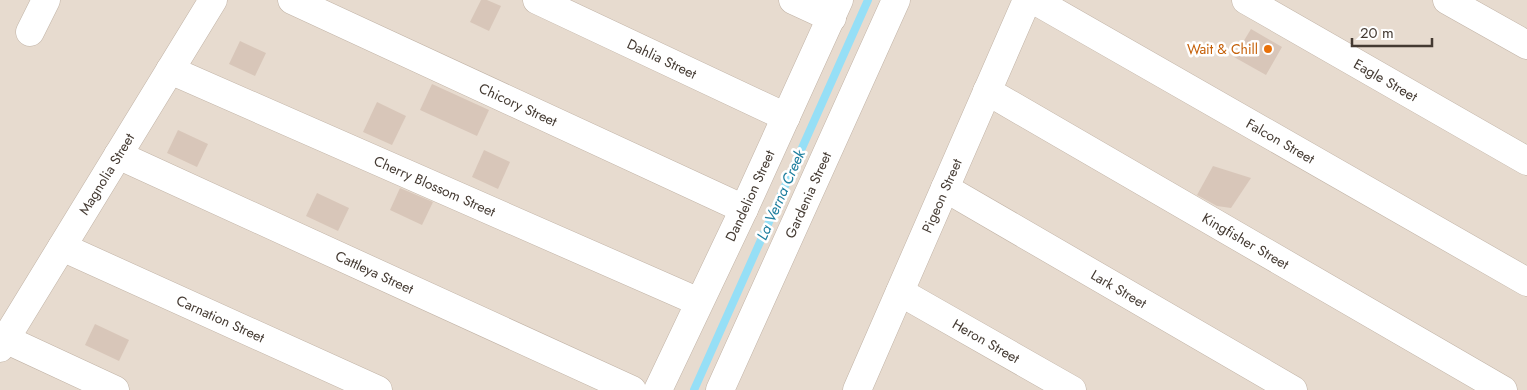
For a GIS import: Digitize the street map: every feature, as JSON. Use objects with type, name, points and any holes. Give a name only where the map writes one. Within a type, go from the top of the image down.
[{"type":"street","points":[[30,32],[46,0]]},
{"type":"street","name":"Magnolia Street","points":[[3,344],[213,0]]},
{"type":"street","name":"Chicory Street","points":[[292,0],[744,209]]},
{"type":"street","name":"Dahlia Street","points":[[537,0],[786,117]]},
{"type":"street","points":[[793,0],[835,9]]},
{"type":"street","name":"Gardenia Street","points":[[720,390],[896,0]]},
{"type":"street","name":"Pigeon Street","points":[[861,388],[900,292],[1027,0]]},
{"type":"street","name":"Falcon Street","points":[[1034,0],[1527,282]]},
{"type":"street","name":"Eagle Street","points":[[1246,0],[1527,161]]},
{"type":"street","points":[[1447,0],[1527,45]]},
{"type":"street","name":"Dandelion Street","points":[[658,390],[744,209],[835,9]]},
{"type":"street","name":"Cherry Blossom Street","points":[[170,70],[699,302]]},
{"type":"street","name":"Kingfisher Street","points":[[988,91],[1503,390]]},
{"type":"street","name":"Cattleya Street","points":[[118,155],[632,390]]},
{"type":"street","name":"Lark Street","points":[[945,188],[1293,390]]},
{"type":"street","name":"Carnation Street","points":[[62,246],[378,390]]},
{"type":"street","name":"Heron Street","points":[[900,292],[1072,390]]},
{"type":"street","points":[[3,344],[115,390]]},
{"type":"shaded area","points":[[0,0],[1527,0],[1527,390],[0,390]]},
{"type":"building","points":[[481,0],[487,0],[501,6],[489,31],[470,22]]},
{"type":"building","points":[[1251,29],[1282,47],[1266,75],[1234,57]]},
{"type":"building","points":[[240,41],[266,53],[255,76],[229,64]]},
{"type":"building","points":[[432,84],[489,110],[477,136],[420,110]]},
{"type":"building","points":[[377,102],[406,116],[392,145],[363,132]]},
{"type":"building","points":[[178,130],[208,144],[197,167],[167,153]]},
{"type":"building","points":[[484,150],[510,162],[498,189],[472,177]]},
{"type":"building","points":[[1213,166],[1251,178],[1231,208],[1217,206],[1197,195]]},
{"type":"building","points":[[400,188],[433,202],[422,225],[390,210]]},
{"type":"building","points":[[317,193],[349,208],[338,231],[306,216]]},
{"type":"building","points":[[95,324],[129,340],[119,361],[85,345]]},
{"type":"waterway","name":"La Verna Creek","points":[[694,390],[868,0]]},
{"type":"place","name":"Wait & Chill","points":[[1268,49]]}]
